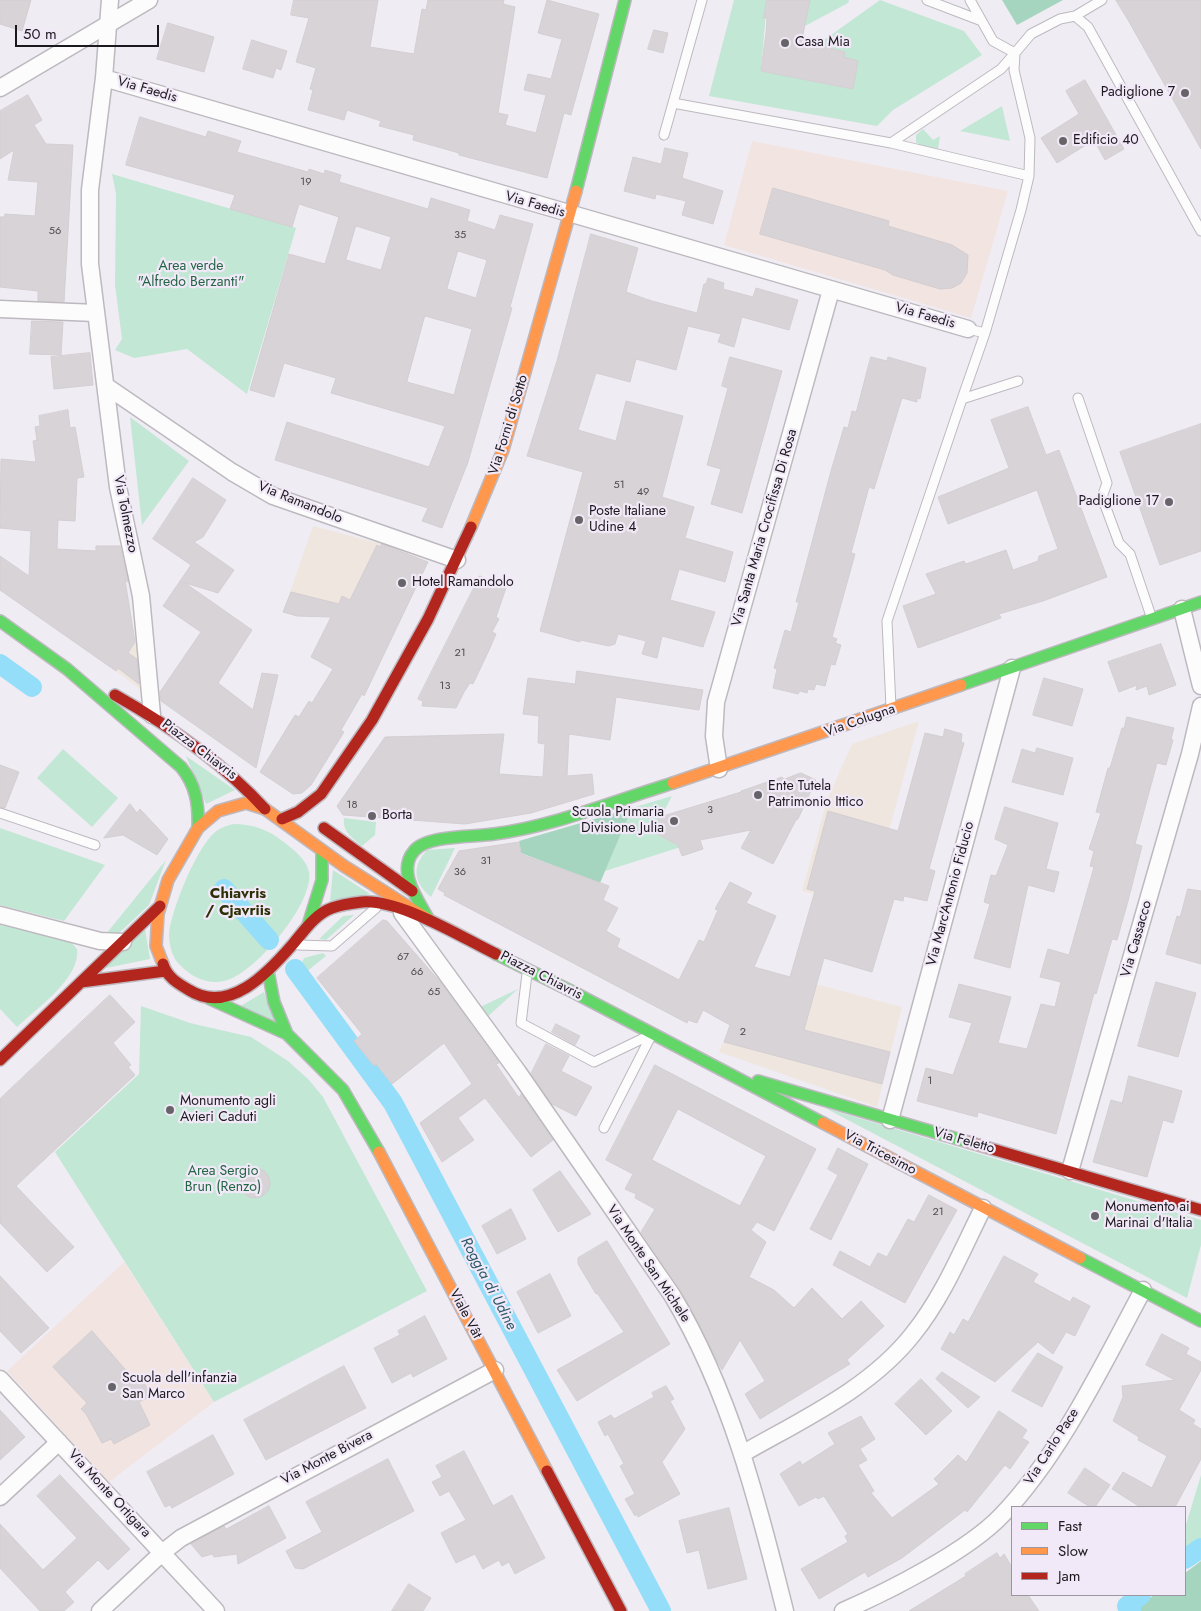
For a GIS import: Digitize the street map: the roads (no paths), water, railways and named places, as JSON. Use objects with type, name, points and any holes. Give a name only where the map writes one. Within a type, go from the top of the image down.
[{"type":"main road","name":"Via Forni di Sotto","points":[[282,820],[311,803],[334,777],[391,689],[457,560],[503,450],[615,45],[624,0]]},
{"type":"main road","name":"Via Forni di Sotto","points":[[615,45],[634,0]]},
{"type":"main road","name":"Via Colugna","points":[[412,891],[407,872],[408,861],[410,855],[421,844],[436,840],[515,831],[632,796],[719,769],[1201,602]]},
{"type":"main road","points":[[0,621],[67,669]]},
{"type":"main road","name":"Piazza Chiavris","points":[[67,669],[152,715],[238,780],[265,809]]},
{"type":"main road","name":"Piazza Chiavris","points":[[67,669],[181,767],[190,779],[196,793],[200,810],[198,828]]},
{"type":"main road","name":"Via Forni di Sotto","points":[[322,850],[325,818],[334,777]]},
{"type":"main road","name":"Piazza Chiavris","points":[[429,920],[322,850],[265,809],[251,804],[236,805],[211,816],[198,828],[176,864],[160,906],[156,946],[165,971],[185,989],[210,999],[234,995],[268,971],[293,944],[308,924],[323,912],[342,904],[390,905],[429,920],[652,1034]]},
{"type":"main road","points":[[325,818],[412,891],[429,920]]},
{"type":"main road","name":"Piazza Chiavris","points":[[308,924],[322,880],[322,850]]},
{"type":"main road","points":[[0,1060],[160,906]]},
{"type":"main road","points":[[81,982],[165,971]]},
{"type":"main road","name":"Viale Vât","points":[[268,971],[274,1002],[287,1034]]},
{"type":"main road","name":"Viale Vât","points":[[210,999],[287,1034],[343,1090],[359,1115],[621,1611]]},
{"type":"main road","name":"Via Tricesimo","points":[[652,1034],[1201,1321]]},
{"type":"main road","name":"Via Feletto","points":[[726,1072],[1201,1210]]},
{"type":"street","name":"Via Tolmezzo","points":[[110,0],[104,78],[90,190],[90,264],[118,487],[141,596],[152,715]]},
{"type":"street","points":[[0,88],[149,0]]},
{"type":"street","name":"Via Faedis","points":[[104,78],[831,290],[968,328]]},
{"type":"street","name":"Via Santa Maria Crocifissa Di Rosa","points":[[719,769],[714,736],[716,702],[831,290]]},
{"type":"street","points":[[0,309],[96,314]]},
{"type":"street","name":"Via Ramandolo","points":[[106,386],[232,472],[273,496],[457,560]]},
{"type":"street","points":[[1182,609],[1201,686]]},
{"type":"street","name":"Via Marc'Antonio Fiducio","points":[[890,1120],[1012,668]]},
{"type":"street","name":"Via Cassacco","points":[[1070,1172],[1188,764],[1201,706]]},
{"type":"street","name":"Via Monte San Michele","points":[[390,905],[469,1004],[672,1295],[705,1355],[736,1432],[785,1611]]},
{"type":"street","points":[[0,915],[100,941],[123,942]]},
{"type":"street","points":[[742,1454],[829,1404],[859,1384],[890,1358],[913,1334],[932,1305],[950,1274],[983,1208]]},
{"type":"street","name":"Via Carlo Pace","points":[[843,1611],[867,1601],[954,1552],[1001,1517],[1034,1478],[1091,1388],[1142,1290]]},
{"type":"street","name":"Via Monte Bivera","points":[[100,1611],[163,1552],[181,1538],[300,1472],[495,1370]]},
{"type":"street","name":"Via Monte Ortigara","points":[[0,1379],[216,1611]]},
{"type":"street","points":[[0,1496],[59,1442]]},
{"type":"lane","points":[[664,135],[702,0]]},
{"type":"lane","points":[[927,0],[982,21]]},
{"type":"lane","points":[[970,0],[993,41],[1015,53]]},
{"type":"lane","points":[[891,143],[1001,69],[1031,34],[1060,19],[1074,16],[1102,0]]},
{"type":"lane","points":[[1074,16],[1088,27],[1201,231]]},
{"type":"lane","points":[[892,710],[887,621],[985,333],[1029,176],[1030,138],[1014,70],[1015,53]]},
{"type":"lane","points":[[673,103],[891,143],[1029,176]]},
{"type":"lane","points":[[968,328],[985,333]]},
{"type":"lane","points":[[962,399],[1018,381]]},
{"type":"lane","points":[[1078,398],[1107,483],[1102,497],[1119,543],[1130,554],[1152,620]]},
{"type":"lane","points":[[0,813],[95,845]]},
{"type":"lane","points":[[293,944],[332,946],[390,905]]},
{"type":"lane","points":[[528,970],[521,1023],[594,1062],[652,1034]]},
{"type":"lane","points":[[604,1128],[652,1034]]},
{"type":"waterway","name":"Roggia di Udine","points":[[0,664],[32,687]]},
{"type":"waterway","name":"Roggia di Udine","points":[[224,889],[269,940]]},
{"type":"waterway","name":"Roggia di Udine","points":[[295,969],[393,1103],[661,1611]]},
{"type":"waterway","points":[[1186,1558],[1201,1548]]},
{"type":"waterway","points":[[1131,1611],[1127,1606],[1140,1596]]},
{"type":"place","name":"Casa Mia","points":[[785,43]]},
{"type":"place","name":"Padiglione 7","points":[[1185,93]]},
{"type":"place","name":"Edificio 40","points":[[1063,141]]},
{"type":"place","name":"Padiglione 17","points":[[1169,502]]},
{"type":"place","name":"Poste Italiane Udine 4","points":[[579,520]]},
{"type":"place","name":"Hotel Ramandolo","points":[[402,583]]},
{"type":"place","name":"Ente Tutela Patrimonio Ittico","points":[[758,795]]},
{"type":"place","name":"Borta","points":[[372,816]]},
{"type":"place","name":"Scuola Primaria Divisione Julia","points":[[674,821]]},
{"type":"place","name":"Monumento agli Avieri Caduti","points":[[170,1110]]},
{"type":"place","name":"Monumento ai Marinai d'Italia","points":[[1095,1216]]},
{"type":"place","name":"Scuola dell'infanzia San Marco","points":[[112,1387]]},
{"type":"district","name":"Chiavris / Cjavriis","points":[[238,902]]},
{"type":"park label","name":"Area verde \"Alfredo Berzanti\"","points":[[191,276]]},
{"type":"park label","name":"Area Sergio Brun (Renzo)","points":[[223,1180]]}]
